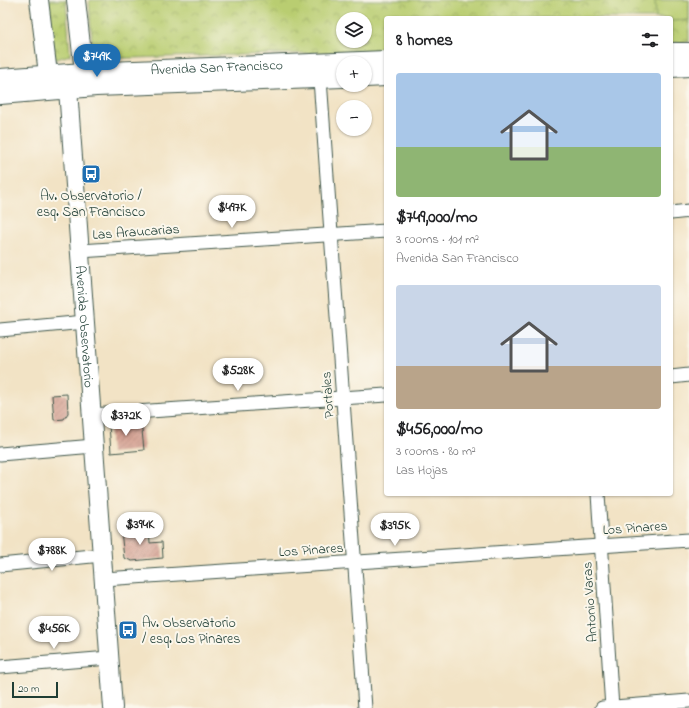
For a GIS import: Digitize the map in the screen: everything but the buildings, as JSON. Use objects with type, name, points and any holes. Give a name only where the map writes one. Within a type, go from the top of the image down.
[{"type":"main road","points":[[39,0],[48,74],[68,89],[84,72],[76,0]]},
{"type":"main road","points":[[673,52],[689,52]]},
{"type":"main road","name":"Avenida San Francisco","points":[[0,78],[84,72],[384,60]]},
{"type":"main road","points":[[673,68],[689,67]]},
{"type":"main road","points":[[372,78],[384,77]]},
{"type":"main road","name":"Avenida San Francisco","points":[[0,95],[96,87],[336,78]]},
{"type":"main road","name":"Avenida Observatorio","points":[[68,89],[113,708]]},
{"type":"street","name":"Portales","points":[[320,79],[365,708]]},
{"type":"street","points":[[673,213],[689,211]]},
{"type":"street","name":"Las Araucarias","points":[[80,251],[384,231]]},
{"type":"street","points":[[0,330],[85,322]]},
{"type":"street","points":[[673,376],[689,375]]},
{"type":"street","points":[[92,415],[384,395]]},
{"type":"street","points":[[0,454],[94,446]]},
{"type":"street","name":"Antonio Varas","points":[[598,496],[602,546],[609,708]]},
{"type":"street","name":"Los Pinares","points":[[104,579],[689,540]]},
{"type":"street","points":[[0,565],[102,555]]},
{"type":"street","points":[[0,667],[109,658]]},
{"type":"street","points":[[609,708],[689,701]]},
{"type":"green space","points":[[46,0],[66,0],[70,55],[53,60]]},
{"type":"green space","points":[[89,0],[689,0],[689,42],[673,43],[673,16],[384,16],[384,51],[93,59]]},
{"type":"green space","points":[[655,0],[689,0],[689,20],[673,21],[673,16],[656,16]]},
{"type":"place","name":"Av. Observatorio / esq. San Francisco","points":[[91,174]]},
{"type":"place","name":"Av. Observatorio / esq. Los Pinares","points":[[128,630]]}]
